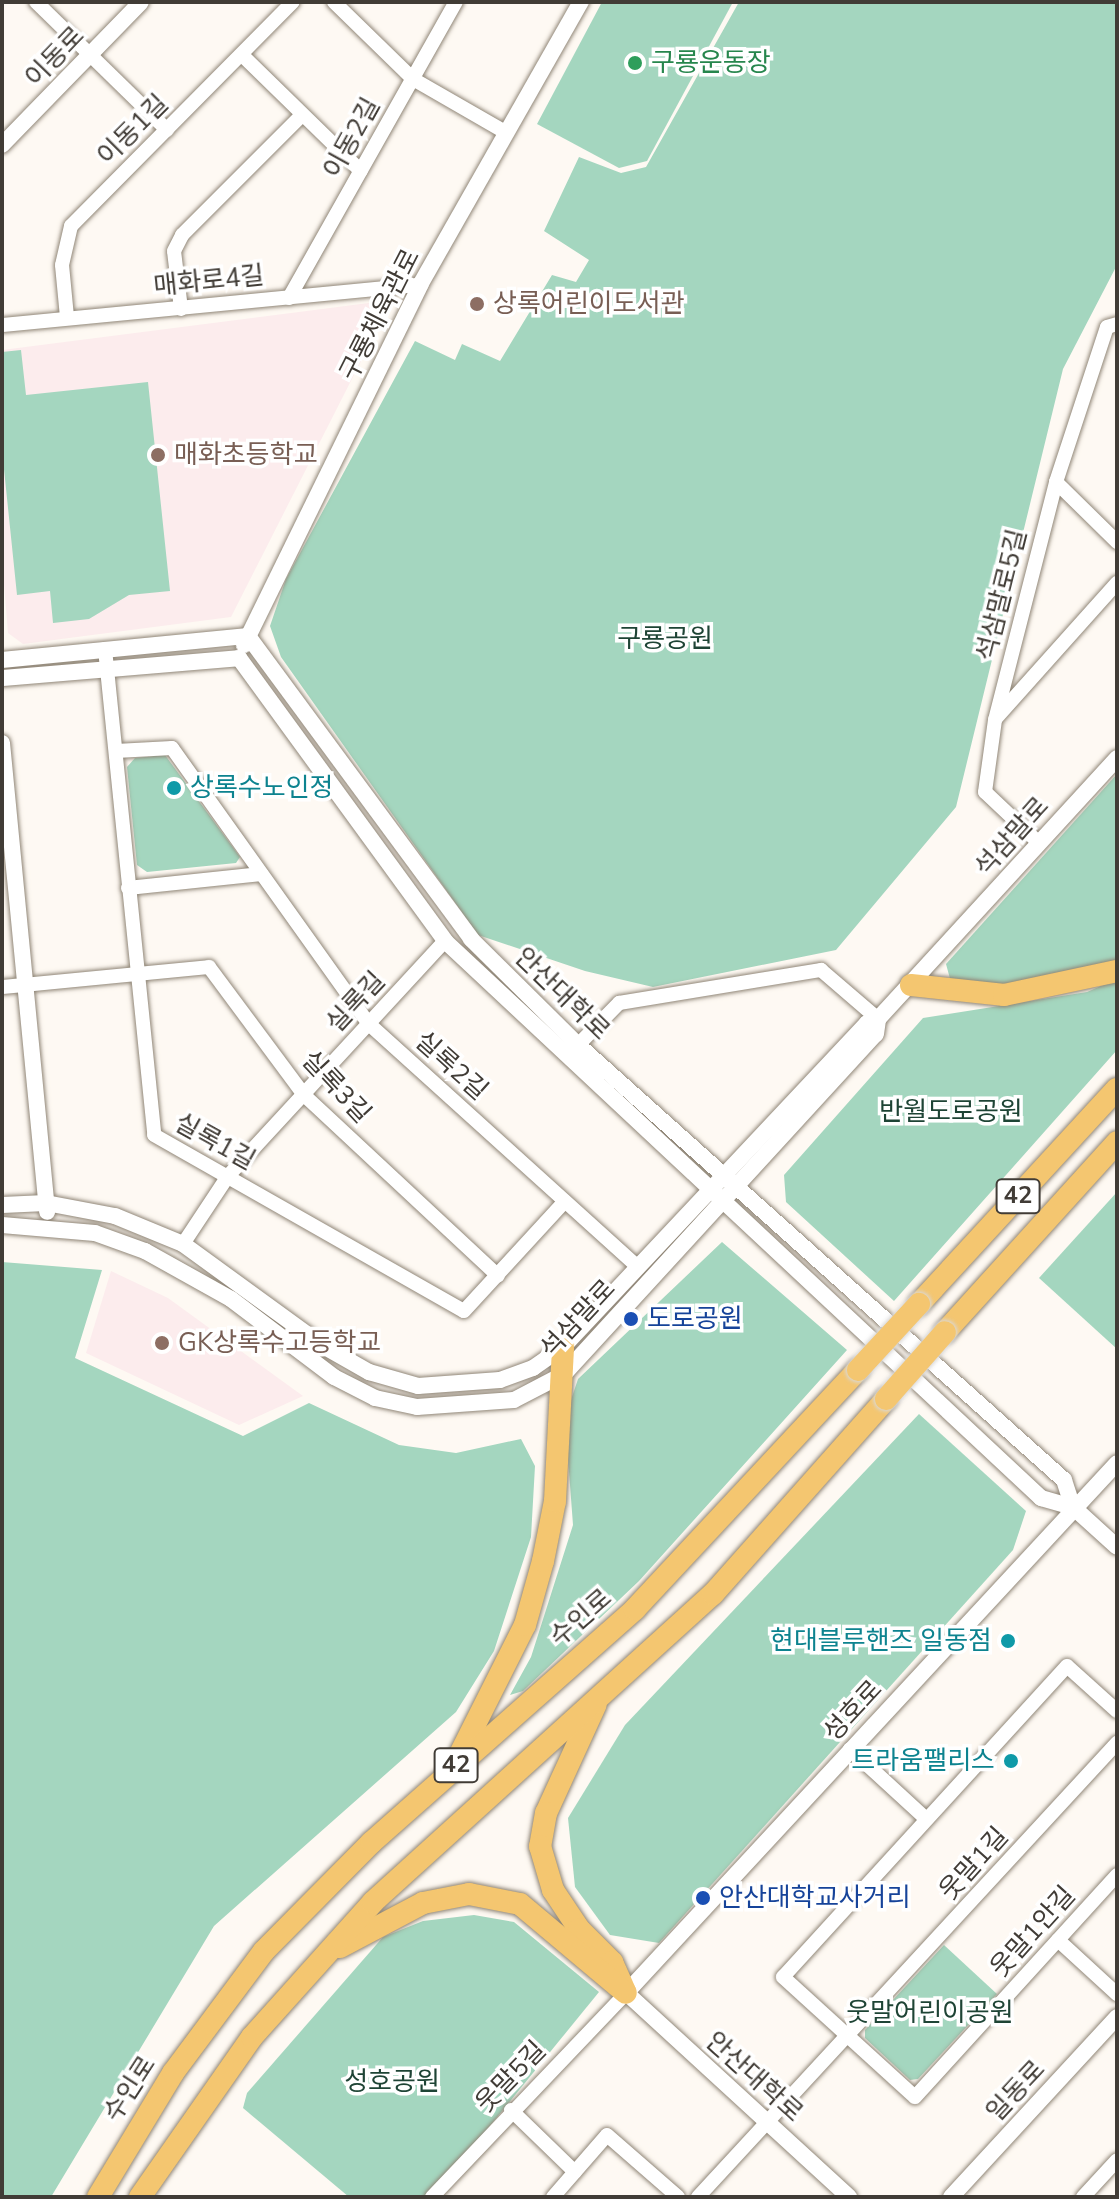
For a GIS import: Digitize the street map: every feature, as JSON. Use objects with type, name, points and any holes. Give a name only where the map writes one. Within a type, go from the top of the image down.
[{"type":"highway","points":[[911,985],[1004,995],[1064,986],[1117,971]]},
{"type":"highway","name":"수인로","points":[[98,2197],[173,2073],[264,1951],[454,1767],[635,1609],[1117,1089]]},
{"type":"highway","name":"42","points":[[140,2197],[252,2037],[373,1902],[713,1594],[1117,1142]]},
{"type":"highway","points":[[454,1767],[525,1625],[543,1561],[555,1501],[563,1347]]},
{"type":"highway","points":[[602,1692],[546,1813],[540,1846],[553,1890],[579,1929],[612,1962],[626,1993]]},
{"type":"highway","points":[[325,1956],[423,1903],[469,1894],[520,1904],[626,1993]]},
{"type":"street","points":[[36,2],[167,130]]},
{"type":"street","name":"이동로","points":[[2,145],[141,2]]},
{"type":"street","name":"이동1길","points":[[67,317],[62,265],[71,226],[293,2]]},
{"type":"street","points":[[334,2],[413,79],[507,133]]},
{"type":"street","name":"이동2길","points":[[289,298],[456,2]]},
{"type":"street","name":"구룡체육관로","points":[[239,658],[420,285],[581,2]]},
{"type":"street","points":[[242,55],[361,171]]},
{"type":"street","points":[[181,309],[174,251],[182,235],[302,115]]},
{"type":"street","name":"매화로4길","points":[[2,325],[420,285]]},
{"type":"street","name":"석삼말로5길","points":[[1039,843],[985,792],[995,720],[1056,482],[1107,327],[1117,324]]},
{"type":"street","points":[[1056,482],[1117,542]]},
{"type":"street","name":"석삼말로5길","points":[[995,720],[1117,583]]},
{"type":"street","points":[[2,678],[248,636]]},
{"type":"street","name":"안산대학로","points":[[248,636],[471,939],[578,1045],[1064,1480],[1073,1507]]},
{"type":"street","name":"실록1길","points":[[106,658],[135,973],[154,1135],[464,1311],[565,1201]]},
{"type":"street","points":[[2,660],[239,658]]},
{"type":"street","name":"안산대학로","points":[[239,658],[445,941],[1041,1498],[1073,1507],[1117,1547]]},
{"type":"street","points":[[2,743],[49,1226]]},
{"type":"street","name":"실록2길","points":[[116,751],[172,748],[369,1024],[638,1267]]},
{"type":"street","name":"석삼말로","points":[[2,1205],[46,1203],[115,1216],[183,1244],[325,1347],[369,1372],[418,1386],[500,1380],[533,1368],[563,1347],[638,1267],[729,1180],[867,1023],[878,1019],[911,985],[1117,758]]},
{"type":"street","points":[[128,888],[261,874]]},
{"type":"street","name":"실록길","points":[[183,1244],[228,1176],[445,941]]},
{"type":"street","name":"실록3길","points":[[135,973],[209,967],[304,1095],[498,1276]]},
{"type":"street","points":[[578,1045],[619,1003],[821,970],[878,1019]]},
{"type":"street","points":[[2,987],[135,973]]},
{"type":"street","name":"석삼말로","points":[[2,1225],[49,1226],[95,1233],[183,1270],[231,1299],[334,1377],[375,1398],[417,1407],[461,1407],[514,1400],[564,1374],[714,1195]]},
{"type":"street","name":"성호로","points":[[626,1993],[1117,1463]]},
{"type":"street","name":"웃말1안길","points":[[1117,1711],[1067,1666],[783,1977],[915,2097],[1117,1875]]},
{"type":"street","name":"웃말1길","points":[[698,2197],[1117,1743]]},
{"type":"street","points":[[850,1749],[926,1819]]},
{"type":"street","points":[[1058,1940],[1117,1994]]},
{"type":"street","name":"안산대학로","points":[[626,1993],[849,2197]]},
{"type":"street","name":"웃말5길","points":[[432,2197],[511,2110],[626,1993]]},
{"type":"street","name":"일동로","points":[[951,2197],[1117,2017]]},
{"type":"street","points":[[511,2110],[575,2172]]},
{"type":"street","points":[[553,2197],[607,2135],[678,2197]]},
{"type":"street","points":[[1083,2197],[1117,2160]]},
{"type":"shaded area","name":"매화초등학교","points":[[392,300],[231,617],[23,644],[8,633],[2,560],[2,350]]},
{"type":"shaded area","name":"GK상록수고등학교","points":[[111,1271],[168,1298],[303,1396],[239,1425],[86,1353]]},
{"type":"green space","name":"구룡운동장","points":[[602,2],[733,2],[647,161],[619,168],[537,124]]},
{"type":"green space","name":"구룡공원","points":[[739,2],[1117,2],[1117,265],[1063,369],[956,807],[836,950],[653,987],[585,971],[478,935],[281,657],[270,626],[286,579],[415,341],[455,360],[462,344],[500,361],[552,275],[576,282],[589,260],[544,231],[579,157],[621,173],[646,167]]},
{"type":"green space","points":[[21,350],[26,395],[148,382],[170,591],[129,595],[89,619],[53,623],[50,591],[17,595],[2,450],[2,352]]},
{"type":"green space","points":[[165,755],[240,857],[236,863],[147,872],[137,865],[127,767],[135,758]]},
{"type":"green space","points":[[1117,774],[1117,964],[1059,982],[952,986],[946,964]]},
{"type":"green space","name":"반월도로공원","points":[[1117,979],[1117,1050],[894,1301],[786,1202],[784,1175],[923,1018],[1087,992]]},
{"type":"green space","points":[[1117,1192],[1117,1349],[1039,1278]]},
{"type":"green space","points":[[722,1242],[847,1350],[639,1581],[523,1691],[510,1695],[531,1657],[573,1525],[565,1418],[578,1379]]},
{"type":"green space","points":[[2,1262],[102,1270],[75,1358],[243,1436],[309,1403],[399,1445],[456,1453],[521,1439],[535,1466],[531,1537],[494,1651],[456,1712],[214,1926],[51,2197],[2,2197]]},
{"type":"green space","points":[[919,1414],[1026,1511],[1013,1550],[659,1943],[610,1935],[575,1887],[568,1818],[625,1725]]},
{"type":"green space","name":"성호공원","points":[[474,1915],[514,1922],[599,1992],[432,2197],[349,2197],[243,2108],[247,2093],[383,1937],[423,1921]]},
{"type":"green space","name":"웃말어린이공원","points":[[944,1945],[997,1994],[918,2079],[910,2080],[865,2038],[865,2030]]},
{"type":"place","name":"구룡운동장","points":[[635,63]]},
{"type":"place","name":"상록어린이도서관","points":[[477,304]]},
{"type":"place","name":"매화초등학교","points":[[158,455]]},
{"type":"place","name":"상록수노인정","points":[[174,788]]},
{"type":"place","name":"도로공원","points":[[631,1319]]},
{"type":"place","name":"GK상록수고등학교","points":[[162,1343]]},
{"type":"place","name":"현대블루핸즈 일동점","points":[[1008,1641]]},
{"type":"place","name":"트라움팰리스","points":[[1011,1761]]},
{"type":"place","name":"안산대학교사거리","points":[[703,1898]]}]
